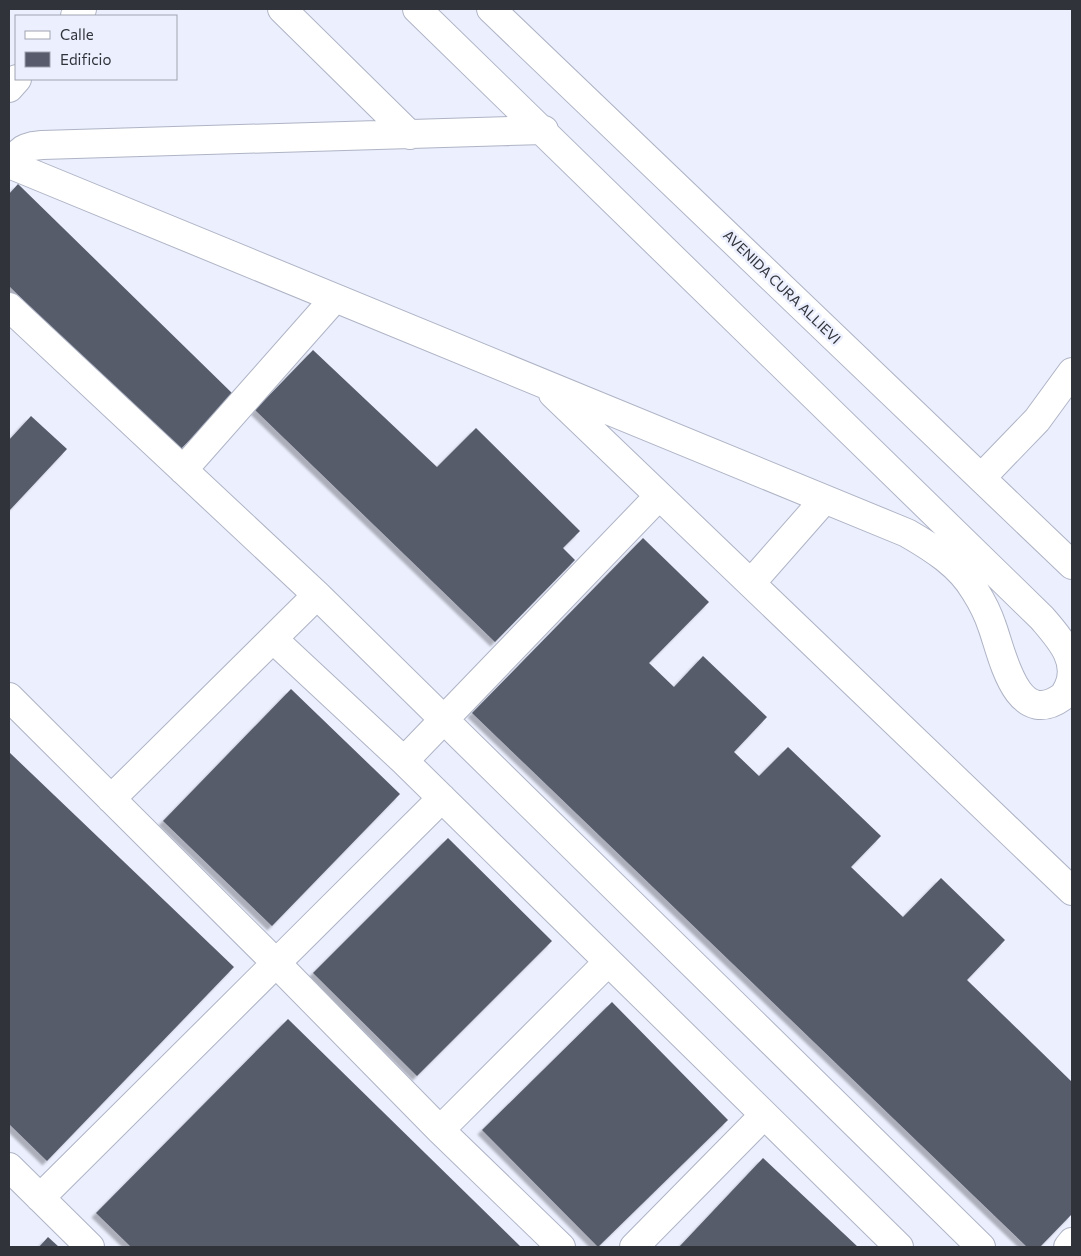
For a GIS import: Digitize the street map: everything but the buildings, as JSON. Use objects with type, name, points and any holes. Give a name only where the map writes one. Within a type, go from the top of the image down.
[{"type":"street","points":[[282,9],[410,135]]},
{"type":"street","points":[[416,9],[544,130],[1042,618],[1060,640],[1072,661],[1072,680],[1064,697],[1048,704],[1034,704],[1019,694],[1012,683],[992,624],[975,590],[947,560],[907,533],[10,164],[20,150],[28,146],[42,145],[544,130]]},
{"type":"street","name":"AVENIDA CURA ALLIEVI","points":[[491,9],[1072,565]]},
{"type":"street","points":[[183,470],[335,298]]},
{"type":"street","points":[[9,307],[317,595],[981,1247]]},
{"type":"street","points":[[982,477],[1037,420],[1072,372]]},
{"type":"street","points":[[542,383],[1072,891]]},
{"type":"street","points":[[404,761],[445,721],[659,496]]},
{"type":"street","points":[[751,583],[824,500]]},
{"type":"street","points":[[111,799],[317,595]]},
{"type":"street","points":[[273,639],[404,761],[898,1247]]},
{"type":"street","points":[[9,697],[276,963],[440,1130],[561,1247]]},
{"type":"street","points":[[40,1198],[442,798]]},
{"type":"street","points":[[440,1130],[608,962]]},
{"type":"street","points":[[634,1247],[764,1115]]},
{"type":"street","points":[[9,1167],[90,1247]]},
{"type":"street","points":[[1068,1247],[1072,1242]]}]
